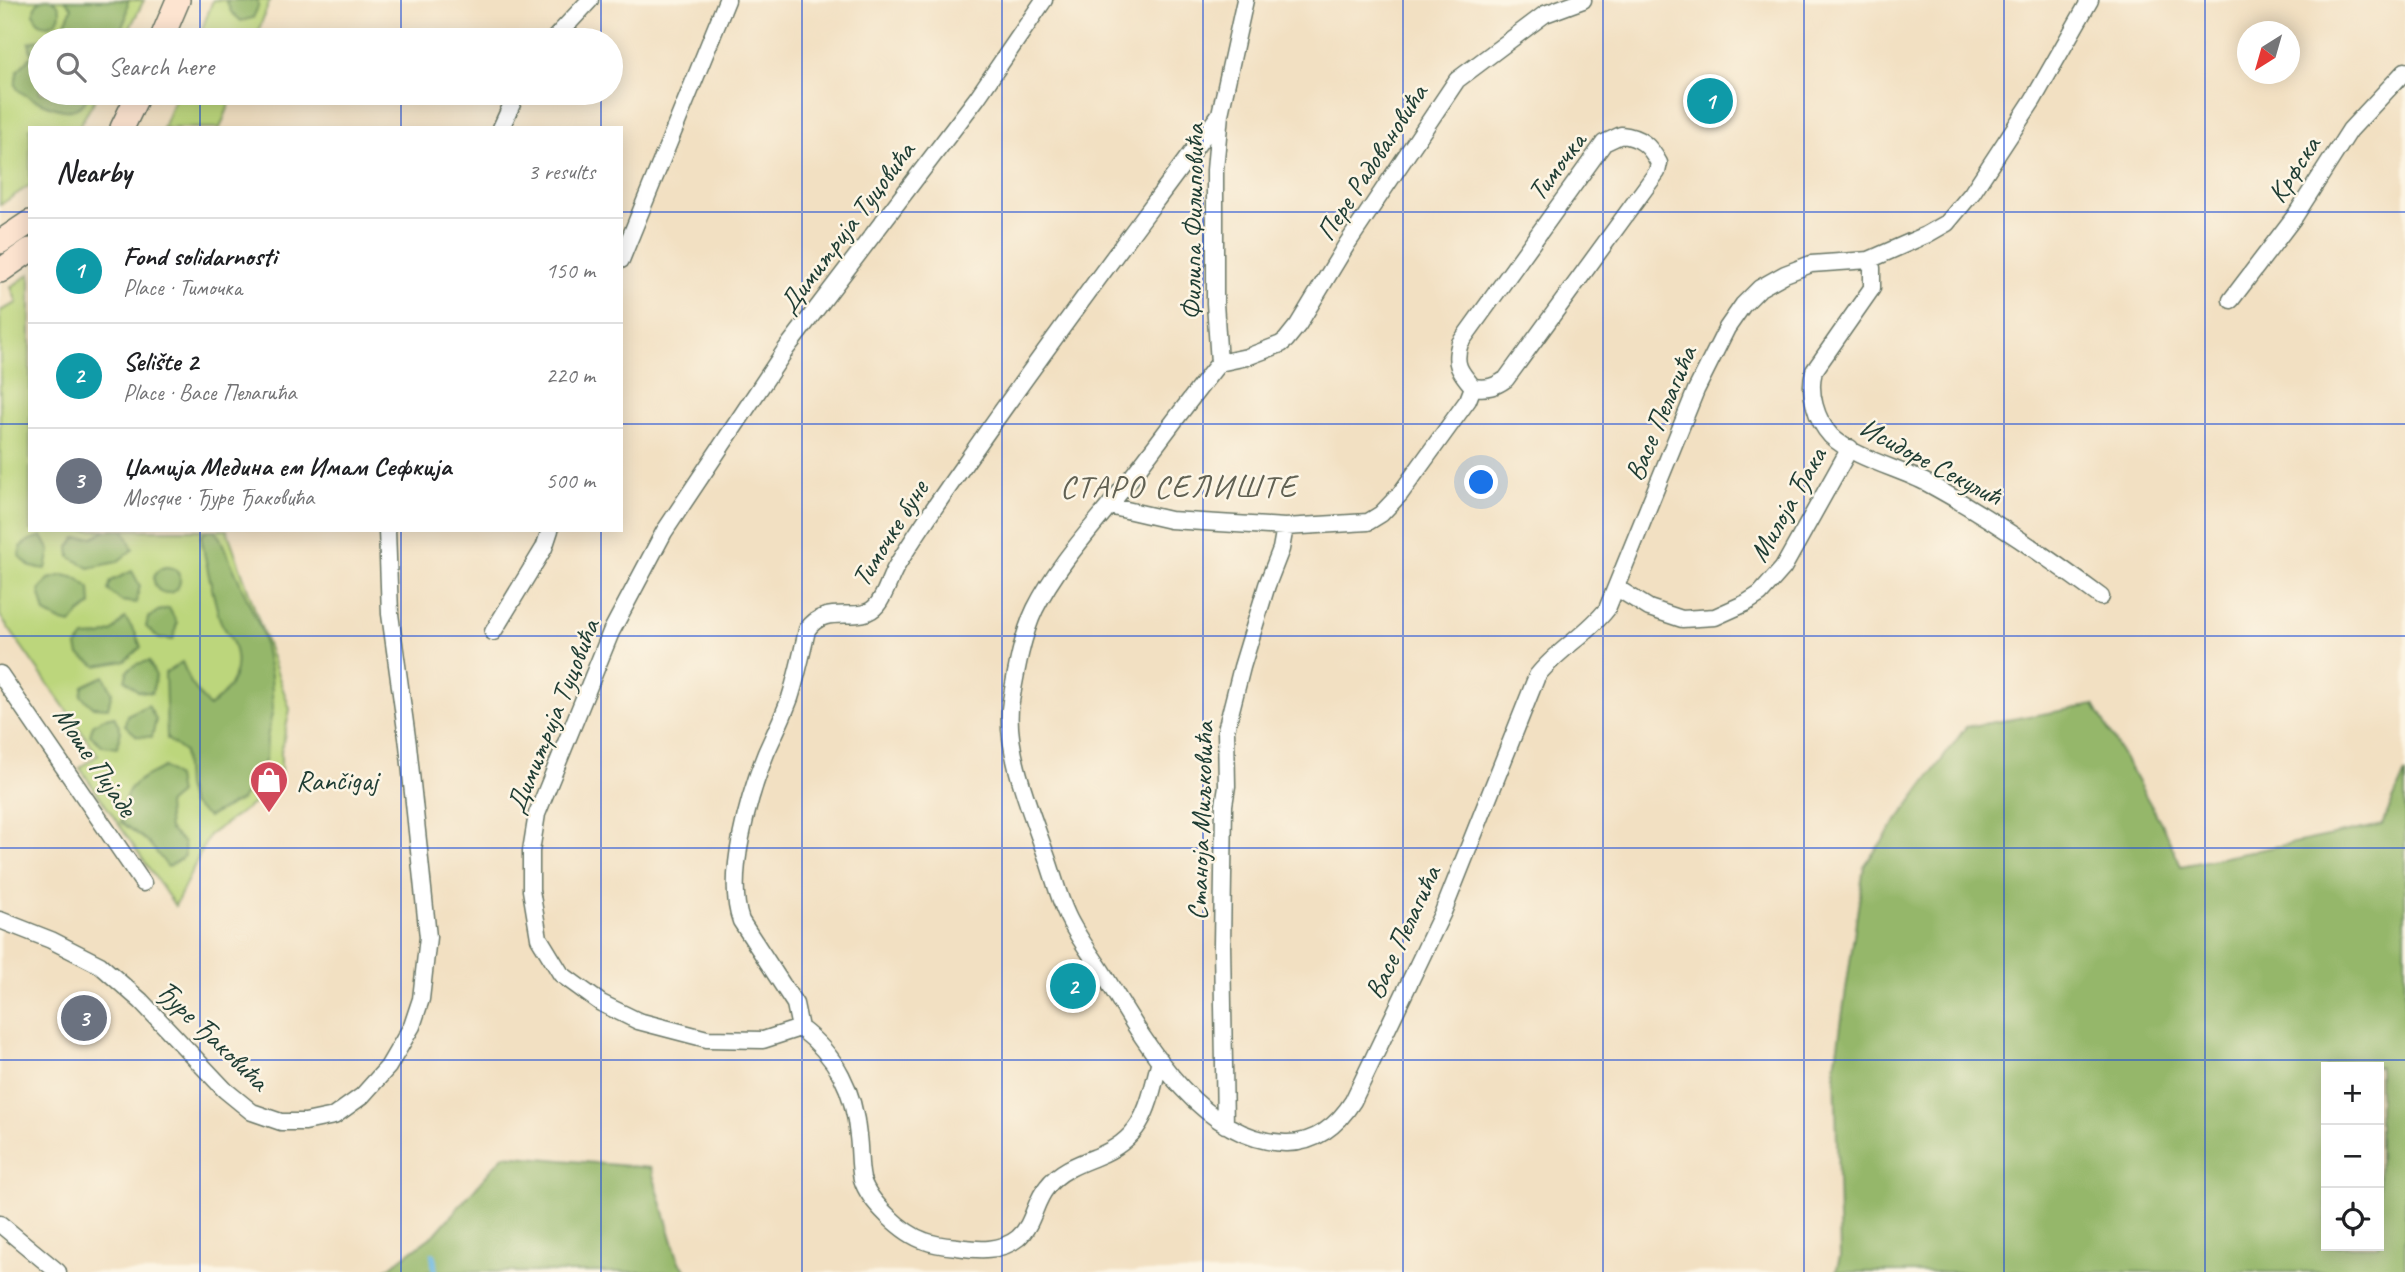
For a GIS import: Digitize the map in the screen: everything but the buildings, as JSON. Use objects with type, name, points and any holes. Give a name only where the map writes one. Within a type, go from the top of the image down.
[{"type":"street","points":[[167,28],[178,0]]},
{"type":"street","points":[[565,28],[590,0]]},
{"type":"street","points":[[623,255],[727,0]]},
{"type":"street","name":"Димитрија Туцовића","points":[[800,1028],[763,1040],[707,1039],[638,1021],[601,1003],[561,974],[539,938],[531,890],[531,851],[537,814],[611,632],[664,532],[786,349],[977,98],[1044,0]]},
{"type":"street","name":"Филипа Филиповића","points":[[1219,363],[1215,336],[1215,170],[1220,114],[1245,0]]},
{"type":"street","name":"Пере Радовановића","points":[[1219,363],[1247,357],[1286,340],[1457,80],[1545,14],[1583,0]]},
{"type":"street","name":"Васе Пелагића","points":[[1219,363],[1066,559],[1034,611],[1010,704],[1010,740],[1030,809],[1068,916],[1142,1036],[1196,1102],[1225,1125],[1248,1138],[1264,1142],[1292,1143],[1319,1135],[1346,1113],[1443,912],[1538,676],[1558,653],[1595,625],[1607,609],[1696,390],[1727,328],[1760,288],[1785,274],[1811,264],[1869,260],[1947,223],[2033,100],[2090,0]]},
{"type":"street","name":"Крфска","points":[[2231,300],[2295,216],[2350,130],[2405,71]]},
{"type":"street","points":[[123,126],[133,105]]},
{"type":"street","points":[[501,126],[511,105]]},
{"type":"street","name":"Тимочке буне","points":[[800,1028],[795,1004],[741,921],[737,911],[735,883],[754,789],[790,696],[807,630],[813,621],[823,615],[867,613],[876,606],[895,569],[929,516],[1008,401],[1220,114]]},
{"type":"street","name":"Тимочка","points":[[1621,135],[1645,142],[1659,163],[1652,180],[1506,379],[1485,389],[1473,387],[1463,375],[1456,355],[1460,343],[1477,317],[1604,143],[1621,135]]},
{"type":"street","points":[[0,243],[28,223]]},
{"type":"street","points":[[0,271],[28,251]]},
{"type":"street","name":"Исидоре Секулић","points":[[1869,260],[1872,268],[1872,288],[1814,371],[1811,383],[1814,403],[1825,428],[1832,437],[1850,448],[1926,483],[2040,551],[2101,597]]},
{"type":"street","points":[[1109,506],[1170,520],[1285,527],[1368,522],[1381,514],[1400,494],[1468,400],[1473,387]]},
{"type":"street","name":"Милоја Ђака","points":[[1617,588],[1649,608],[1682,619],[1715,617],[1746,603],[1760,594],[1783,568],[1850,448]]},
{"type":"street","name":"Станоја Миљковића","points":[[1225,1125],[1222,945],[1226,730],[1242,667],[1281,549],[1285,527]]},
{"type":"street","name":"Ђуре Ђаковића","points":[[0,920],[51,940],[100,965],[141,1001],[225,1090],[252,1112],[281,1122],[305,1122],[334,1116],[362,1096],[388,1067],[412,1026],[421,999],[428,937],[408,745],[390,614],[387,532]]},
{"type":"street","points":[[493,632],[544,548],[549,532]]},
{"type":"street","name":"Моше Пијаде","points":[[0,674],[143,883]]},
{"type":"street","points":[[800,1028],[818,1041],[834,1059],[846,1082],[856,1111],[863,1179],[877,1203],[904,1230],[924,1241],[975,1250],[997,1247],[1018,1238],[1029,1226],[1046,1187],[1072,1166],[1122,1145],[1136,1132],[1151,1094],[1160,1060]]},
{"type":"street","points":[[0,1224],[58,1272]]},
{"type":"green space","points":[[47,-1],[56,3],[60,12],[56,21],[47,25],[38,21],[34,12],[38,3]]},
{"type":"green space","points":[[0,0],[144,0],[130,28],[28,28],[28,105],[92,105],[79,126],[28,126],[28,186],[0,205]]},
{"type":"green space","points":[[65,0],[128,0],[126,18],[121,28],[63,28],[72,8]]},
{"type":"green space","points":[[213,0],[270,0],[260,28],[202,28]]},
{"type":"green space","points":[[226,0],[258,0],[258,7],[253,18],[241,21],[231,12]]},
{"type":"green space","points":[[28,60],[28,96],[16,86],[18,70]]},
{"type":"green space","points":[[48,105],[81,105],[70,110]]},
{"type":"green space","points":[[172,105],[229,105],[221,126],[164,126]]},
{"type":"green space","points":[[28,275],[28,532],[228,532],[290,709],[281,751],[281,784],[209,835],[175,906],[80,768],[98,755],[0,616],[0,311],[17,303],[11,287]]},
{"type":"green space","points":[[103,532],[125,532],[133,549],[117,562],[89,568],[70,557],[69,547],[76,538],[93,537]]},
{"type":"green space","points":[[206,532],[216,532],[220,538],[262,632],[271,676],[273,709],[266,759],[241,800],[208,817],[191,804],[186,787],[184,752],[167,739],[165,673],[182,662],[191,683],[209,707],[224,694],[236,670],[235,651],[219,617],[201,536]]},
{"type":"green space","points":[[42,536],[50,551],[46,569],[31,567],[19,556],[21,546]]},
{"type":"green space","points":[[167,567],[176,571],[180,580],[176,589],[167,593],[158,589],[154,580],[158,571]]},
{"type":"green space","points":[[132,571],[140,586],[136,603],[121,601],[108,590],[111,581]]},
{"type":"green space","points":[[63,575],[77,578],[90,588],[91,605],[71,624],[45,613],[39,590],[49,579]]},
{"type":"green space","points":[[169,608],[177,623],[173,640],[159,638],[146,627],[148,618]]},
{"type":"green space","points":[[125,618],[141,647],[125,661],[97,666],[79,655],[77,646],[84,637],[101,636],[113,631]]},
{"type":"green space","points":[[149,661],[156,676],[152,693],[138,691],[125,680],[128,670]]},
{"type":"green space","points":[[104,676],[112,692],[108,708],[93,707],[81,696],[83,686]]},
{"type":"green space","points":[[148,705],[156,720],[152,737],[137,736],[125,725],[127,715]]},
{"type":"green space","points":[[2094,705],[2161,823],[2181,866],[2382,825],[2405,773],[2405,1272],[1836,1272],[1840,1257],[1835,1066],[1864,866],[1966,727]]},
{"type":"green space","points":[[114,716],[121,731],[117,748],[103,746],[90,735],[93,725]]},
{"type":"green space","points":[[164,767],[176,777],[179,794],[167,804],[169,829],[184,843],[185,856],[168,867],[148,842],[121,822],[128,792],[144,777]]},
{"type":"green space","points":[[504,1155],[651,1168],[679,1262],[688,1272],[383,1272],[435,1234]]},
{"type":"waterway","points":[[433,1255],[435,1272]]},
{"type":"place","name":"Fond solidarnosti","points":[[1710,101]]},
{"type":"place","name":"Rančigaj","points":[[269,814]]},
{"type":"place","name":"Selište 2","points":[[1073,986]]},
{"type":"place","name":"Џамија Медина ем Имам Сефкија","points":[[84,1018]]},
{"type":"district","name":"СТАРО СЕЛИШТЕ","points":[[1179,486]]}]
